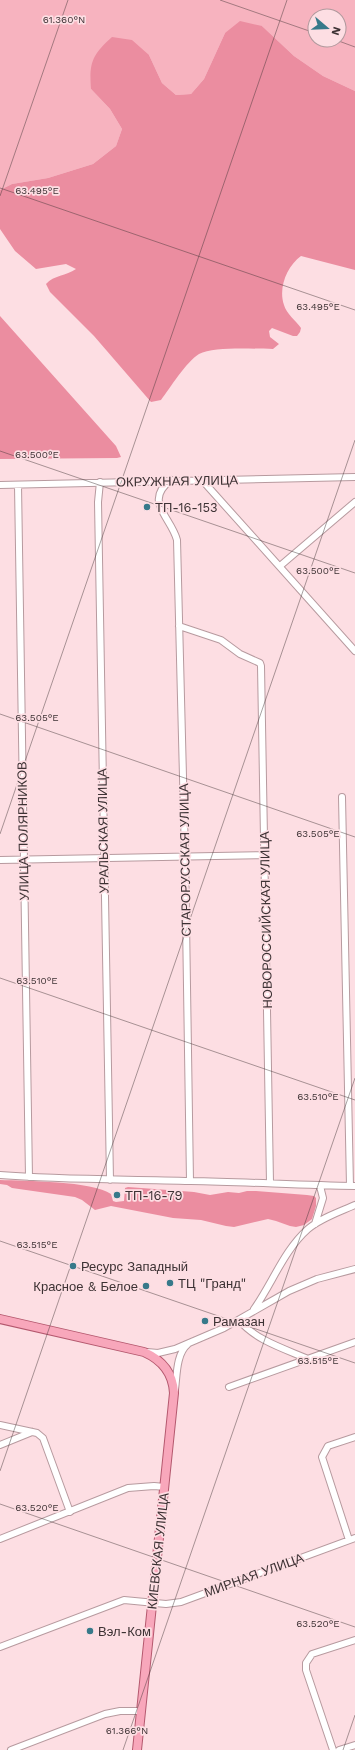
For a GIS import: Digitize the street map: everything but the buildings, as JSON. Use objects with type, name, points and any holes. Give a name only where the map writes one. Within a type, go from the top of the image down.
[{"type":"main road","points":[[0,1319],[144,1352],[154,1356],[165,1366],[172,1380],[174,1396]]},
{"type":"main road","name":"КИЕВСКАЯ УЛИЦА","points":[[137,1750],[174,1396]]},
{"type":"street","name":"ОКРУЖНАЯ УЛИЦА","points":[[0,485],[355,477]]},
{"type":"street","name":"СТАРОРУССКАЯ УЛИЦА","points":[[171,480],[164,485],[160,491],[159,504],[166,519],[175,532],[177,540],[185,856],[190,1181]]},
{"type":"street","points":[[202,480],[355,650]]},
{"type":"street","name":"УРАЛЬСКАЯ УЛИЦА","points":[[100,482],[98,502],[110,1180]]},
{"type":"street","name":"УЛИЦА ПОЛЯРНИКОВ","points":[[18,485],[28,1177]]},
{"type":"street","points":[[280,566],[355,502]]},
{"type":"street","name":"НОВОРОССИЙСКАЯ УЛИЦА","points":[[179,626],[221,640],[240,654],[260,662],[261,666],[270,1183]]},
{"type":"street","points":[[0,1175],[110,1180],[353,1186],[342,797]]},
{"type":"street","points":[[0,860],[264,855]]},
{"type":"street","points":[[315,1224],[323,1198],[320,1186]]},
{"type":"street","points":[[252,1312],[300,1237],[315,1224],[355,1205]]},
{"type":"street","points":[[144,1352],[158,1353],[168,1351],[191,1342],[239,1320],[289,1291],[308,1283],[355,1269]]},
{"type":"street","points":[[239,1320],[244,1326],[258,1335],[308,1359]]},
{"type":"street","points":[[174,1396],[180,1356],[182,1350],[191,1342]]},
{"type":"street","points":[[230,1387],[355,1342]]},
{"type":"street","points":[[0,1425],[32,1432],[41,1436],[46,1442],[70,1512]]},
{"type":"street","points":[[0,1444],[32,1432]]},
{"type":"street","points":[[352,1539],[322,1457],[328,1446],[355,1437]]},
{"type":"street","points":[[0,1540],[128,1488],[154,1486],[165,1487]]},
{"type":"street","name":"МИРНАЯ УЛИЦА","points":[[0,1647],[124,1600],[166,1604],[181,1602],[352,1539]]},
{"type":"street","points":[[333,1750],[306,1670],[306,1663],[312,1654],[355,1640]]},
{"type":"street","points":[[12,1750],[105,1714],[120,1711],[141,1711]]},
{"type":"street","points":[[339,1750],[355,1745]]},
{"type":"shaded area","points":[[0,0],[355,0],[355,91],[323,76],[294,56],[262,26],[225,33],[204,79],[191,94],[176,95],[162,83],[149,55],[91,89],[110,109],[122,129],[116,146],[93,164],[48,178],[12,184],[0,190]]},
{"type":"shaded area","points":[[240,21],[262,26],[294,56],[323,76],[355,91],[355,270],[301,256],[288,271],[282,292],[285,308],[301,328],[297,336],[293,336],[272,328],[269,331],[270,337],[279,344],[273,349],[224,349],[206,351],[199,354],[184,369],[161,400],[151,402],[94,336],[50,292],[46,284],[49,281],[76,269],[66,264],[36,269],[15,251],[0,229],[0,190],[12,184],[48,178],[93,164],[116,146],[122,129],[110,109],[91,89],[91,66],[93,60],[100,49],[112,37],[132,40],[149,55],[162,83],[176,95],[191,94],[204,79],[225,33]]},
{"type":"shaded area","points":[[0,316],[116,446],[121,457],[0,459]]},
{"type":"shaded area","points":[[0,1180],[58,1182],[89,1186],[111,1194],[113,1201],[116,1202],[124,1201],[125,1188],[128,1187],[194,1192],[210,1195],[228,1192],[239,1193],[256,1191],[307,1195],[314,1196],[316,1198],[316,1206],[312,1219],[304,1225],[296,1227],[290,1226],[268,1219],[234,1227],[201,1220],[173,1218],[111,1206],[95,1210],[82,1200],[75,1197],[12,1188],[7,1185],[0,1184]]},
{"type":"place","name":"ТП-16-153","points":[[147,507]]},
{"type":"place","name":"ТП-16-79","points":[[117,1195]]},
{"type":"place","name":"Ресурс Западный","points":[[73,1266]]},
{"type":"place","name":"ТЦ \"Гранд\"","points":[[170,1283]]},
{"type":"place","name":"Красное & Белое","points":[[146,1286]]},
{"type":"place","name":"Рамазан","points":[[205,1321]]},
{"type":"place","name":"Вэл-Ком","points":[[90,1631]]}]
